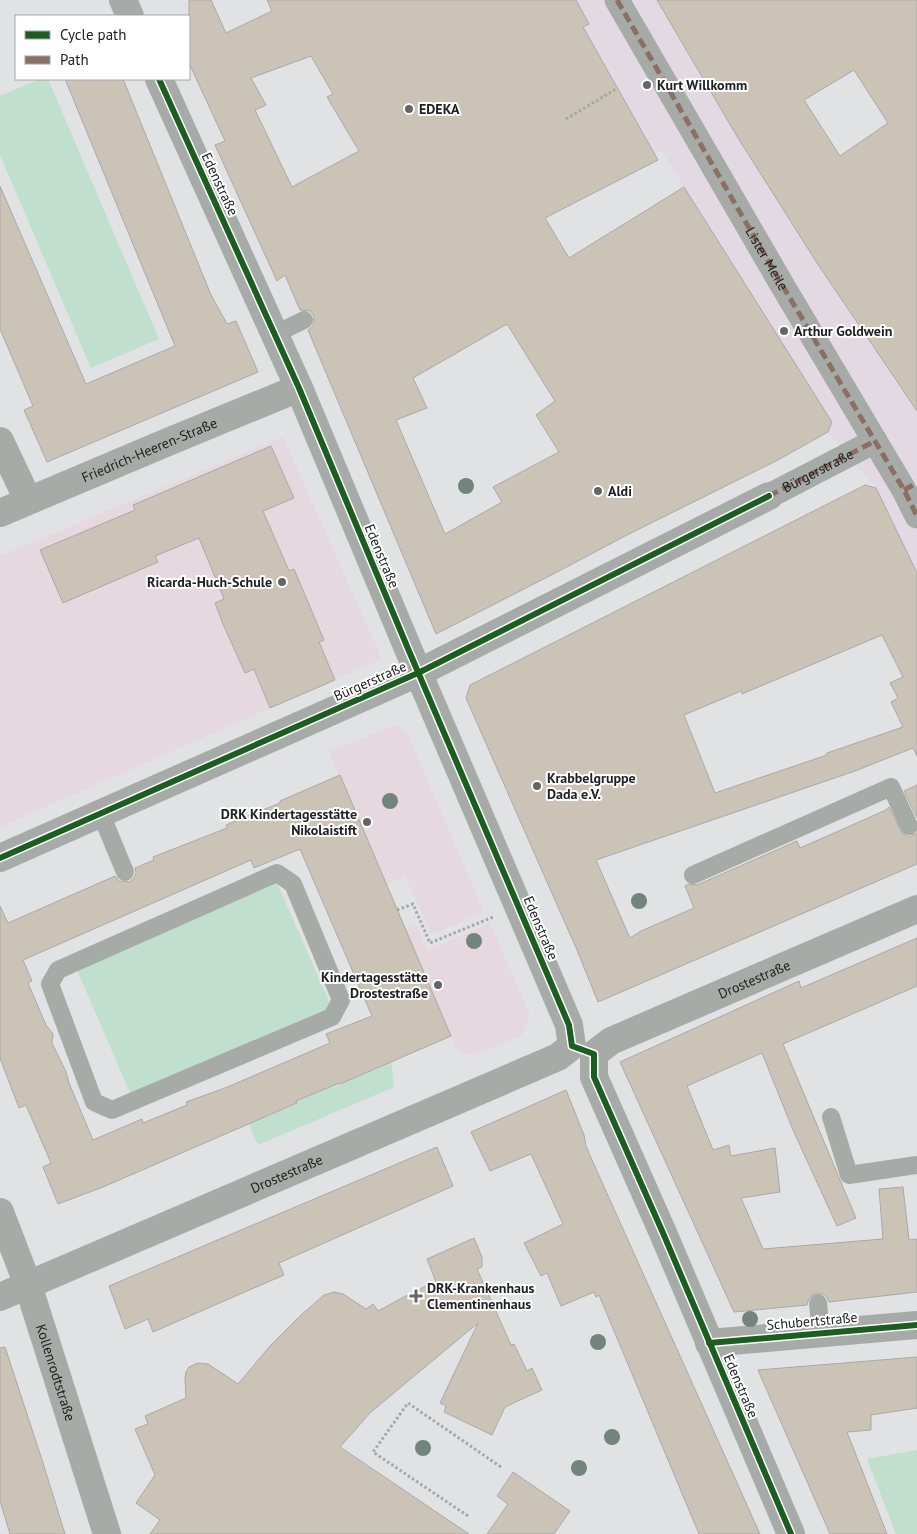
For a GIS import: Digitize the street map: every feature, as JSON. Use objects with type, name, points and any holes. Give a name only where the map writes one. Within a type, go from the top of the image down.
[{"type":"street","points":[[123,0],[130,15]]},
{"type":"street","name":"Lister Meile","points":[[616,0],[875,441],[911,487],[917,516]]},
{"type":"street","name":"Edenstraße","points":[[159,80],[299,388],[418,673],[569,1025],[583,1050],[663,1233],[791,1534]]},
{"type":"street","name":"Friedrich-Heeren-Straße","points":[[0,513],[299,388]]},
{"type":"street","points":[[0,441],[28,500]]},
{"type":"street","name":"Bürgerstraße","points":[[0,858],[418,673],[875,441]]},
{"type":"street","name":"Drostestraße","points":[[0,1297],[558,1057],[611,1041],[917,909]]},
{"type":"street","name":"Kollenrodtstraße","points":[[0,1212],[28,1285],[107,1534]]},
{"type":"street","name":"Schubertstraße","points":[[709,1343],[917,1325]]},
{"type":"lane","points":[[275,334],[304,320]]},
{"type":"lane","points":[[693,875],[891,787],[909,826]]},
{"type":"lane","points":[[100,814],[125,872]]},
{"type":"lane","points":[[277,873],[293,884],[341,1000],[332,1017],[112,1110],[94,1102],[50,984],[58,970],[277,873]]},
{"type":"lane","points":[[831,1117],[849,1175],[917,1165]]},
{"type":"lane","points":[[818,1303],[821,1333]]},
{"type":"path","points":[[566,119],[616,89]]},
{"type":"path","points":[[398,910],[413,904],[430,943],[518,906]]},
{"type":"path","points":[[468,1516],[374,1452],[408,1403],[502,1467]]},
{"type":"shaded area","points":[[576,0],[657,0],[738,138],[817,263],[917,411],[917,573],[876,488],[828,432],[832,421],[661,150],[655,154],[616,89],[615,83],[583,27]]},
{"type":"shaded area","points":[[283,437],[382,659],[0,827],[0,556]]},
{"type":"shaded area","name":"DRK Kindertagesstätte Nikolaistift","points":[[394,725],[407,733],[484,912],[432,935],[405,876],[327,910],[280,801],[339,775],[329,752]]},
{"type":"shaded area","name":"Kindertagesstätte Drostestraße","points":[[490,923],[530,1015],[522,1035],[473,1056],[458,1051],[451,1036],[391,1061],[346,955],[416,925],[428,951]]},
{"type":"green space","points":[[38,80],[48,80],[159,339],[91,368],[0,155],[0,96]]},
{"type":"green space","points":[[277,883],[332,1008],[131,1095],[77,970]]},
{"type":"green space","points":[[391,1061],[394,1087],[258,1145],[248,1122],[265,1115],[266,1117],[297,1104],[296,1101]]},
{"type":"green space","points":[[917,1450],[917,1534],[896,1534],[867,1459]]},
{"type":"building","points":[[189,0],[211,0],[226,33],[272,11],[267,0],[576,0],[589,24],[583,27],[658,160],[545,218],[569,258],[684,187],[832,422],[828,432],[776,461],[625,536],[436,634],[308,330],[313,326],[314,316],[310,311],[300,310],[285,275],[277,281],[215,145],[225,141],[190,65]],"holes":[[[311,56],[333,94],[327,97],[359,151],[292,187],[255,110],[266,105],[251,78]],[[507,324],[555,401],[536,415],[559,452],[493,487],[502,502],[445,534],[396,420],[427,408],[413,378]]]},
{"type":"building","points":[[657,0],[917,0],[917,411],[817,263],[738,138]],"holes":[[[854,70],[888,123],[840,156],[804,100]]]},
{"type":"building","points":[[65,80],[123,80],[211,295],[227,324],[236,321],[258,372],[47,462],[24,410],[33,406],[0,329],[0,186],[86,384],[175,346]]},
{"type":"building","name":"Ricarda-Huch-Schule","points":[[271,446],[294,498],[263,511],[289,571],[294,569],[324,640],[319,642],[335,680],[270,708],[254,669],[245,673],[223,624],[215,603],[224,599],[199,538],[155,556],[158,562],[63,603],[40,550],[135,510],[133,505]]},
{"type":"building","points":[[865,485],[876,488],[917,573],[917,756],[913,748],[855,771],[596,860],[630,938],[641,931],[694,908],[685,886],[689,884],[697,885],[797,841],[800,848],[889,807],[903,834],[909,837],[917,833],[917,864],[598,1002],[466,698],[470,685]],"holes":[[[882,635],[903,677],[890,683],[898,698],[891,702],[903,727],[715,793],[684,715],[741,691],[742,694]]]},
{"type":"building","points":[[340,775],[451,1036],[296,1101],[297,1103],[103,1187],[58,1204],[43,1167],[51,1163],[26,1105],[19,1108],[0,1058],[0,906],[8,923],[115,876],[119,881],[129,882],[134,878],[135,868],[154,860],[153,857],[227,828],[226,825],[280,803],[280,801]],"holes":[[[300,849],[372,1016],[326,1034],[330,1043],[225,1088],[186,1102],[187,1105],[143,1123],[142,1119],[93,1140],[66,1072],[52,1043],[53,1034],[46,1025],[28,983],[32,981],[23,960],[251,860],[254,868]]]},
{"type":"building","points":[[917,785],[917,818],[904,791]]},
{"type":"building","points":[[917,938],[917,986],[783,1044],[856,1218],[837,1226],[793,1130],[762,1053],[687,1086],[713,1150],[729,1145],[731,1156],[775,1148],[780,1192],[741,1198],[763,1249],[883,1239],[879,1189],[903,1187],[909,1240],[917,1239],[917,1292],[829,1302],[823,1294],[816,1293],[809,1298],[807,1305],[734,1312],[620,1062],[799,981],[801,988]]},
{"type":"building","points":[[566,1090],[592,1160],[760,1534],[699,1534],[599,1295],[596,1297],[594,1292],[561,1306],[547,1273],[541,1276],[524,1243],[563,1224],[531,1154],[490,1171],[471,1132]]},
{"type":"building","points":[[437,1147],[453,1186],[279,1263],[284,1275],[153,1332],[148,1319],[125,1329],[109,1286]]},
{"type":"building","points":[[474,1238],[482,1257],[482,1267],[477,1269],[511,1345],[514,1344],[527,1371],[532,1368],[542,1390],[505,1407],[492,1435],[444,1412],[446,1406],[440,1403],[478,1323],[371,1412],[340,1447],[469,1534],[150,1534],[160,1520],[136,1503],[155,1475],[135,1429],[148,1424],[145,1416],[186,1398],[185,1378],[189,1367],[198,1363],[208,1364],[238,1384],[270,1346],[324,1295],[334,1292],[343,1294],[366,1309],[373,1304],[378,1311],[436,1282],[427,1259]]},
{"type":"building","points":[[5,1347],[65,1534],[10,1534],[0,1501],[0,1348]]},
{"type":"building","points":[[917,1357],[917,1408],[871,1415],[871,1430],[847,1432],[887,1534],[830,1534],[758,1370]]},
{"type":"building","points":[[513,1472],[570,1511],[554,1534],[487,1534],[508,1504],[497,1496]]},
{"type":"marked path","points":[[617,0],[781,283],[904,490],[917,516]]},
{"type":"marked path","points":[[769,496],[875,441]]},
{"type":"marked path","points":[[904,490],[917,483]]},
{"type":"cycle path","points":[[159,80],[299,388],[569,1025],[572,1046],[594,1054],[594,1077],[663,1233],[791,1534]]},
{"type":"cycle path","points":[[0,858],[418,673],[769,496]]},
{"type":"cycle path","points":[[709,1343],[917,1325]]},
{"type":"place","name":"Kurt Willkomm","points":[[647,85]]},
{"type":"place","name":"EDEKA","points":[[409,109]]},
{"type":"place","name":"Arthur Goldwein","points":[[784,331]]},
{"type":"place","name":"Aldi","points":[[598,491]]},
{"type":"place","name":"Ricarda-Huch-Schule","points":[[282,582]]},
{"type":"place","name":"Krabbelgruppe Dada e.V.","points":[[537,786]]},
{"type":"place","name":"DRK Kindertagesstätte Nikolaistift","points":[[367,822]]},
{"type":"place","name":"Kindertagesstätte Drostestraße","points":[[438,985]]},
{"type":"place","name":"DRK-Krankenhaus Clementinenhaus","points":[[416,1296]]}]
